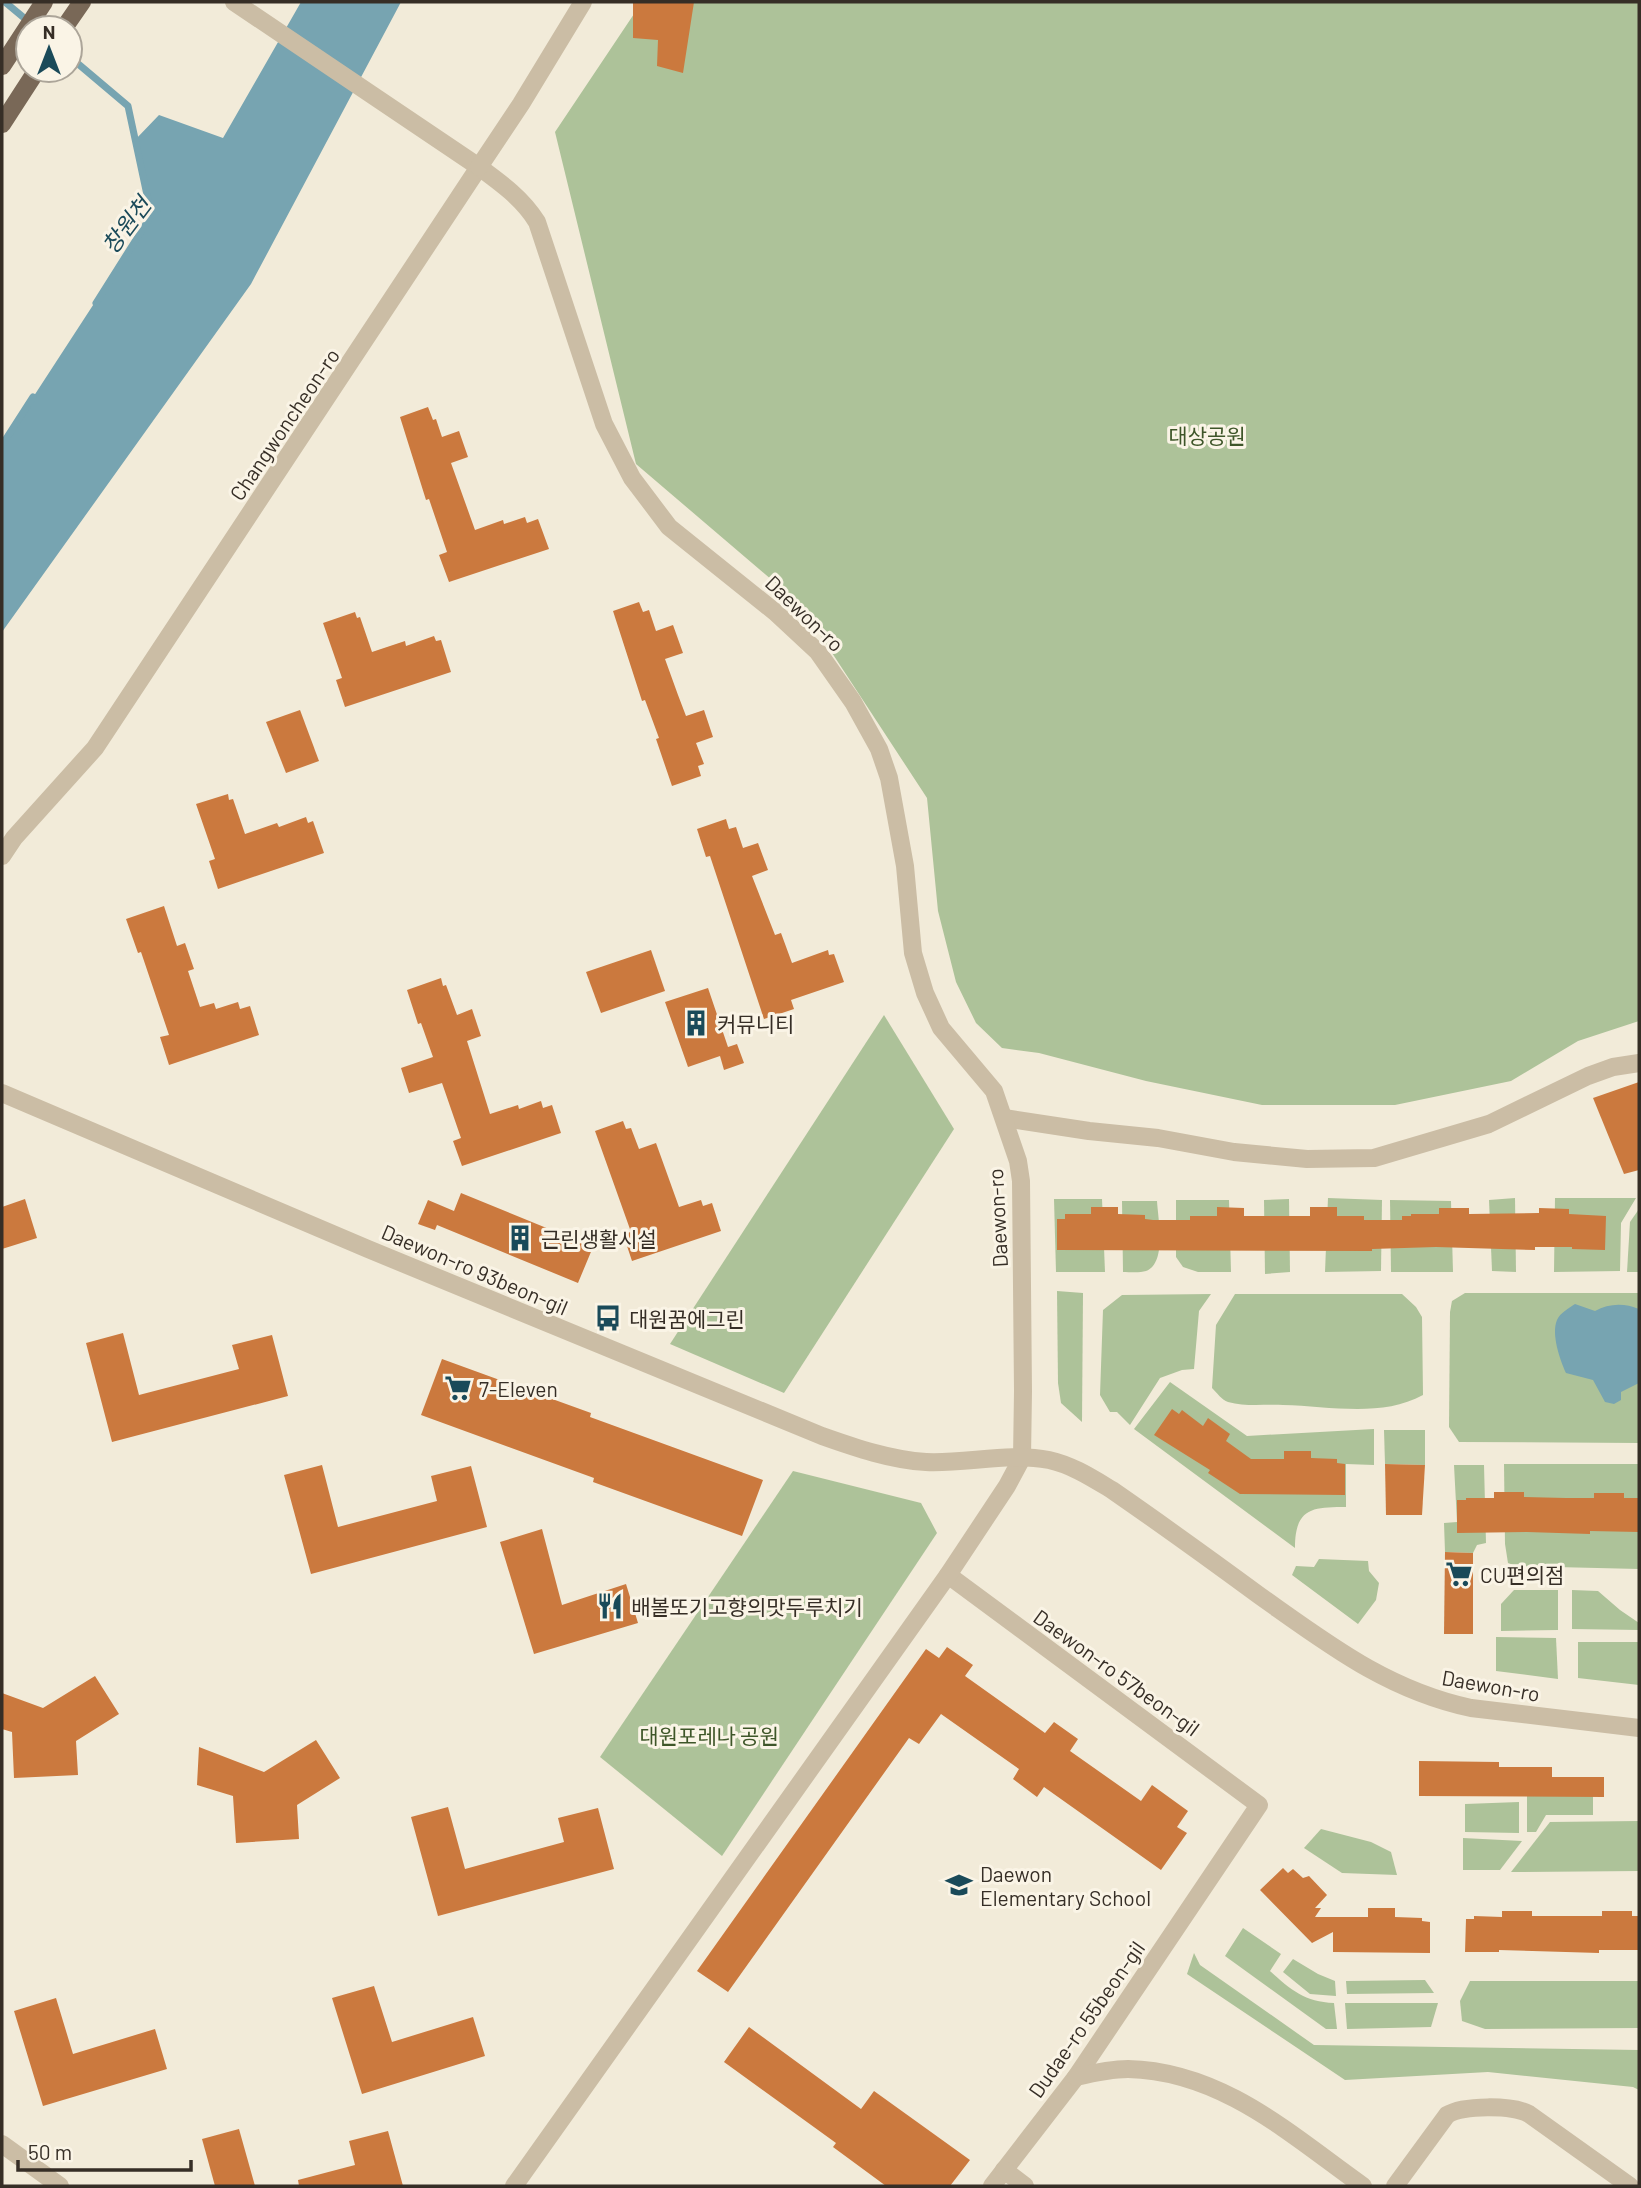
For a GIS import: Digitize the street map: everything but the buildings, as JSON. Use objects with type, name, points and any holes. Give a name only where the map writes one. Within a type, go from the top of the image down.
[{"type":"main road","points":[[2,66],[44,2]]},
{"type":"main road","points":[[2,124],[28,84]]},
{"type":"street","name":"Daewon-ro","points":[[234,2],[479,167],[523,203],[537,222],[604,424],[632,478],[669,527],[775,611],[818,652],[866,724],[879,749],[889,778],[905,866],[913,953],[925,993],[941,1028],[994,1091],[1018,1161],[1021,1181],[1022,1458],[1049,1460],[1074,1468],[1112,1490],[1327,1644],[1400,1686],[1444,1702],[1471,1708],[1639,1728]]},
{"type":"street","name":"Changwoncheon-ro","points":[[2,856],[14,838],[95,748],[521,104],[583,2]]},
{"type":"street","points":[[1004,1118],[1158,1138],[1234,1152],[1307,1159],[1374,1158],[1489,1124],[1588,1076],[1613,1067],[1639,1063]]},
{"type":"street","name":"Daewon-ro 93beon-gil","points":[[2,1093],[516,1311],[834,1440],[893,1457],[924,1462],[1022,1458]]},
{"type":"street","points":[[514,2186],[948,1575],[1007,1486],[1022,1458]]},
{"type":"street","name":"Daewon-ro 57beon-gil","points":[[948,1575],[1259,1805]]},
{"type":"street","name":"Dudae-ro 55beon-gil","points":[[992,2186],[1076,2077],[1259,1805]]},
{"type":"street","points":[[1076,2077],[1112,2070],[1144,2070],[1190,2079],[1221,2090],[1252,2107],[1363,2186]]},
{"type":"street","points":[[1395,2186],[1447,2115],[1456,2110],[1511,2108],[1529,2113],[1630,2186]]},
{"type":"street","points":[[2,2144],[60,2186]]},
{"type":"street","points":[[1004,2170],[1025,2186]]},
{"type":"green space","name":"대상공원","points":[[642,2],[1639,2],[1639,1021],[1578,1041],[1511,1081],[1395,1105],[1262,1105],[1146,1081],[1039,1053],[1002,1048],[976,1023],[956,982],[938,911],[927,798],[800,604],[636,464],[555,132]]},
{"type":"green space","points":[[884,1015],[954,1129],[784,1393],[670,1344]]},
{"type":"green space","points":[[1328,1198],[1382,1200],[1381,1271],[1325,1272]]},
{"type":"green space","points":[[1515,1198],[1516,1272],[1492,1271],[1489,1200]]},
{"type":"green space","points":[[1555,1198],[1636,1198],[1621,1223],[1620,1271],[1554,1272]]},
{"type":"green space","points":[[1054,1199],[1102,1199],[1105,1272],[1056,1272]]},
{"type":"green space","points":[[1289,1199],[1290,1272],[1265,1274],[1264,1200]]},
{"type":"green space","points":[[1176,1200],[1229,1200],[1231,1272],[1198,1272],[1183,1267],[1176,1257]]},
{"type":"green space","points":[[1390,1200],[1451,1201],[1453,1272],[1391,1272]]},
{"type":"green space","points":[[1122,1201],[1157,1201],[1159,1250],[1153,1266],[1146,1271],[1123,1272]]},
{"type":"green space","points":[[1639,1209],[1639,1272],[1627,1272],[1630,1222]]},
{"type":"green space","points":[[1057,1291],[1083,1293],[1082,1422],[1061,1403],[1058,1383]]},
{"type":"green space","points":[[1465,1293],[1639,1293],[1639,1443],[1459,1442],[1449,1427],[1450,1312],[1452,1301]]},
{"type":"green space","points":[[1211,1294],[1199,1311],[1194,1369],[1182,1370],[1160,1378],[1130,1425],[1117,1412],[1110,1412],[1100,1395],[1103,1310],[1122,1295]]},
{"type":"green space","points":[[1235,1294],[1402,1294],[1422,1317],[1423,1395],[1407,1402],[1372,1409],[1249,1405],[1226,1401],[1212,1388],[1216,1325]]},
{"type":"green space","points":[[1170,1382],[1247,1436],[1374,1429],[1374,1465],[1346,1464],[1346,1507],[1308,1512],[1298,1525],[1295,1548],[1134,1429]]},
{"type":"green space","points":[[1384,1430],[1425,1430],[1425,1465],[1385,1464]]},
{"type":"green space","points":[[1504,1464],[1639,1464],[1639,1569],[1516,1566],[1508,1563],[1505,1544]]},
{"type":"green space","points":[[1454,1465],[1484,1465],[1486,1543],[1477,1545],[1473,1553],[1445,1552],[1444,1523],[1457,1522]]},
{"type":"green space","name":"대원포레나 공원","points":[[793,1471],[921,1503],[937,1533],[722,1856],[600,1757]]},
{"type":"green space","points":[[1319,1559],[1368,1561],[1369,1571],[1379,1583],[1376,1600],[1358,1624],[1292,1575],[1296,1566],[1314,1567]]},
{"type":"green space","points":[[1514,1590],[1558,1590],[1558,1630],[1501,1631],[1501,1604]]},
{"type":"green space","points":[[1572,1590],[1598,1591],[1639,1623],[1639,1630],[1572,1629]]},
{"type":"green space","points":[[1496,1637],[1556,1638],[1558,1679],[1496,1671]]},
{"type":"green space","points":[[1578,1642],[1639,1642],[1639,1685],[1578,1678]]},
{"type":"green space","points":[[1527,1779],[1593,1789],[1593,1815],[1546,1815],[1536,1832],[1527,1832]]},
{"type":"green space","points":[[1519,1802],[1519,1833],[1465,1832],[1465,1804]]},
{"type":"green space","points":[[1639,1821],[1639,1871],[1511,1872],[1550,1822]]},
{"type":"green space","points":[[1321,1829],[1371,1842],[1391,1852],[1397,1875],[1342,1873],[1304,1848]]},
{"type":"green space","points":[[1463,1838],[1522,1841],[1500,1870],[1463,1870]]},
{"type":"green space","points":[[1243,1928],[1281,1954],[1270,1971],[1285,1984],[1299,1994],[1334,2003],[1337,2029],[1326,2029],[1225,1956]]},
{"type":"green space","points":[[1194,1953],[1200,1965],[1314,2045],[1639,2050],[1639,2090],[1633,2087],[1488,2072],[1345,2080],[1187,1974]]},
{"type":"green space","points":[[1293,1959],[1335,1981],[1336,1996],[1310,1994],[1283,1972]]},
{"type":"green space","points":[[1425,1980],[1434,1993],[1347,1994],[1346,1981]]},
{"type":"green space","points":[[1470,1981],[1639,1981],[1639,2028],[1485,2029],[1462,2021],[1460,2001]]},
{"type":"green space","points":[[1345,2003],[1438,2003],[1431,2027],[1347,2029]]},
{"type":"water","points":[[301,2],[401,2],[251,284],[2,632],[2,445],[151,216],[135,140],[159,115],[223,138]]},
{"type":"water","points":[[1575,1304],[1595,1311],[1617,1305],[1639,1309],[1639,1383],[1621,1392],[1621,1400],[1614,1404],[1605,1402],[1593,1380],[1566,1373],[1564,1368],[1557,1347],[1555,1326],[1560,1315]]},
{"type":"waterway","points":[[5,2],[19,14]]},
{"type":"waterway","points":[[84,69],[128,106],[150,209]]},
{"type":"waterway","name":"창원천","points":[[96,303],[151,216],[157,211]]},
{"type":"waterway","name":"창원천","points":[[2,445],[33,397]]},
{"type":"place","name":"커뮤니티","points":[[696,1023]]},
{"type":"place","name":"근린생활시설","points":[[520,1238]]},
{"type":"place","name":"대원꿈에그린","points":[[608,1318]]},
{"type":"place","name":"7-Eleven","points":[[458,1388]]},
{"type":"place","name":"CU편의점","points":[[1459,1574]]},
{"type":"place","name":"배볼또기고향의맛두루치기","points":[[610,1606]]},
{"type":"place","name":"Daewon Elementary School","points":[[959,1885]]}]
